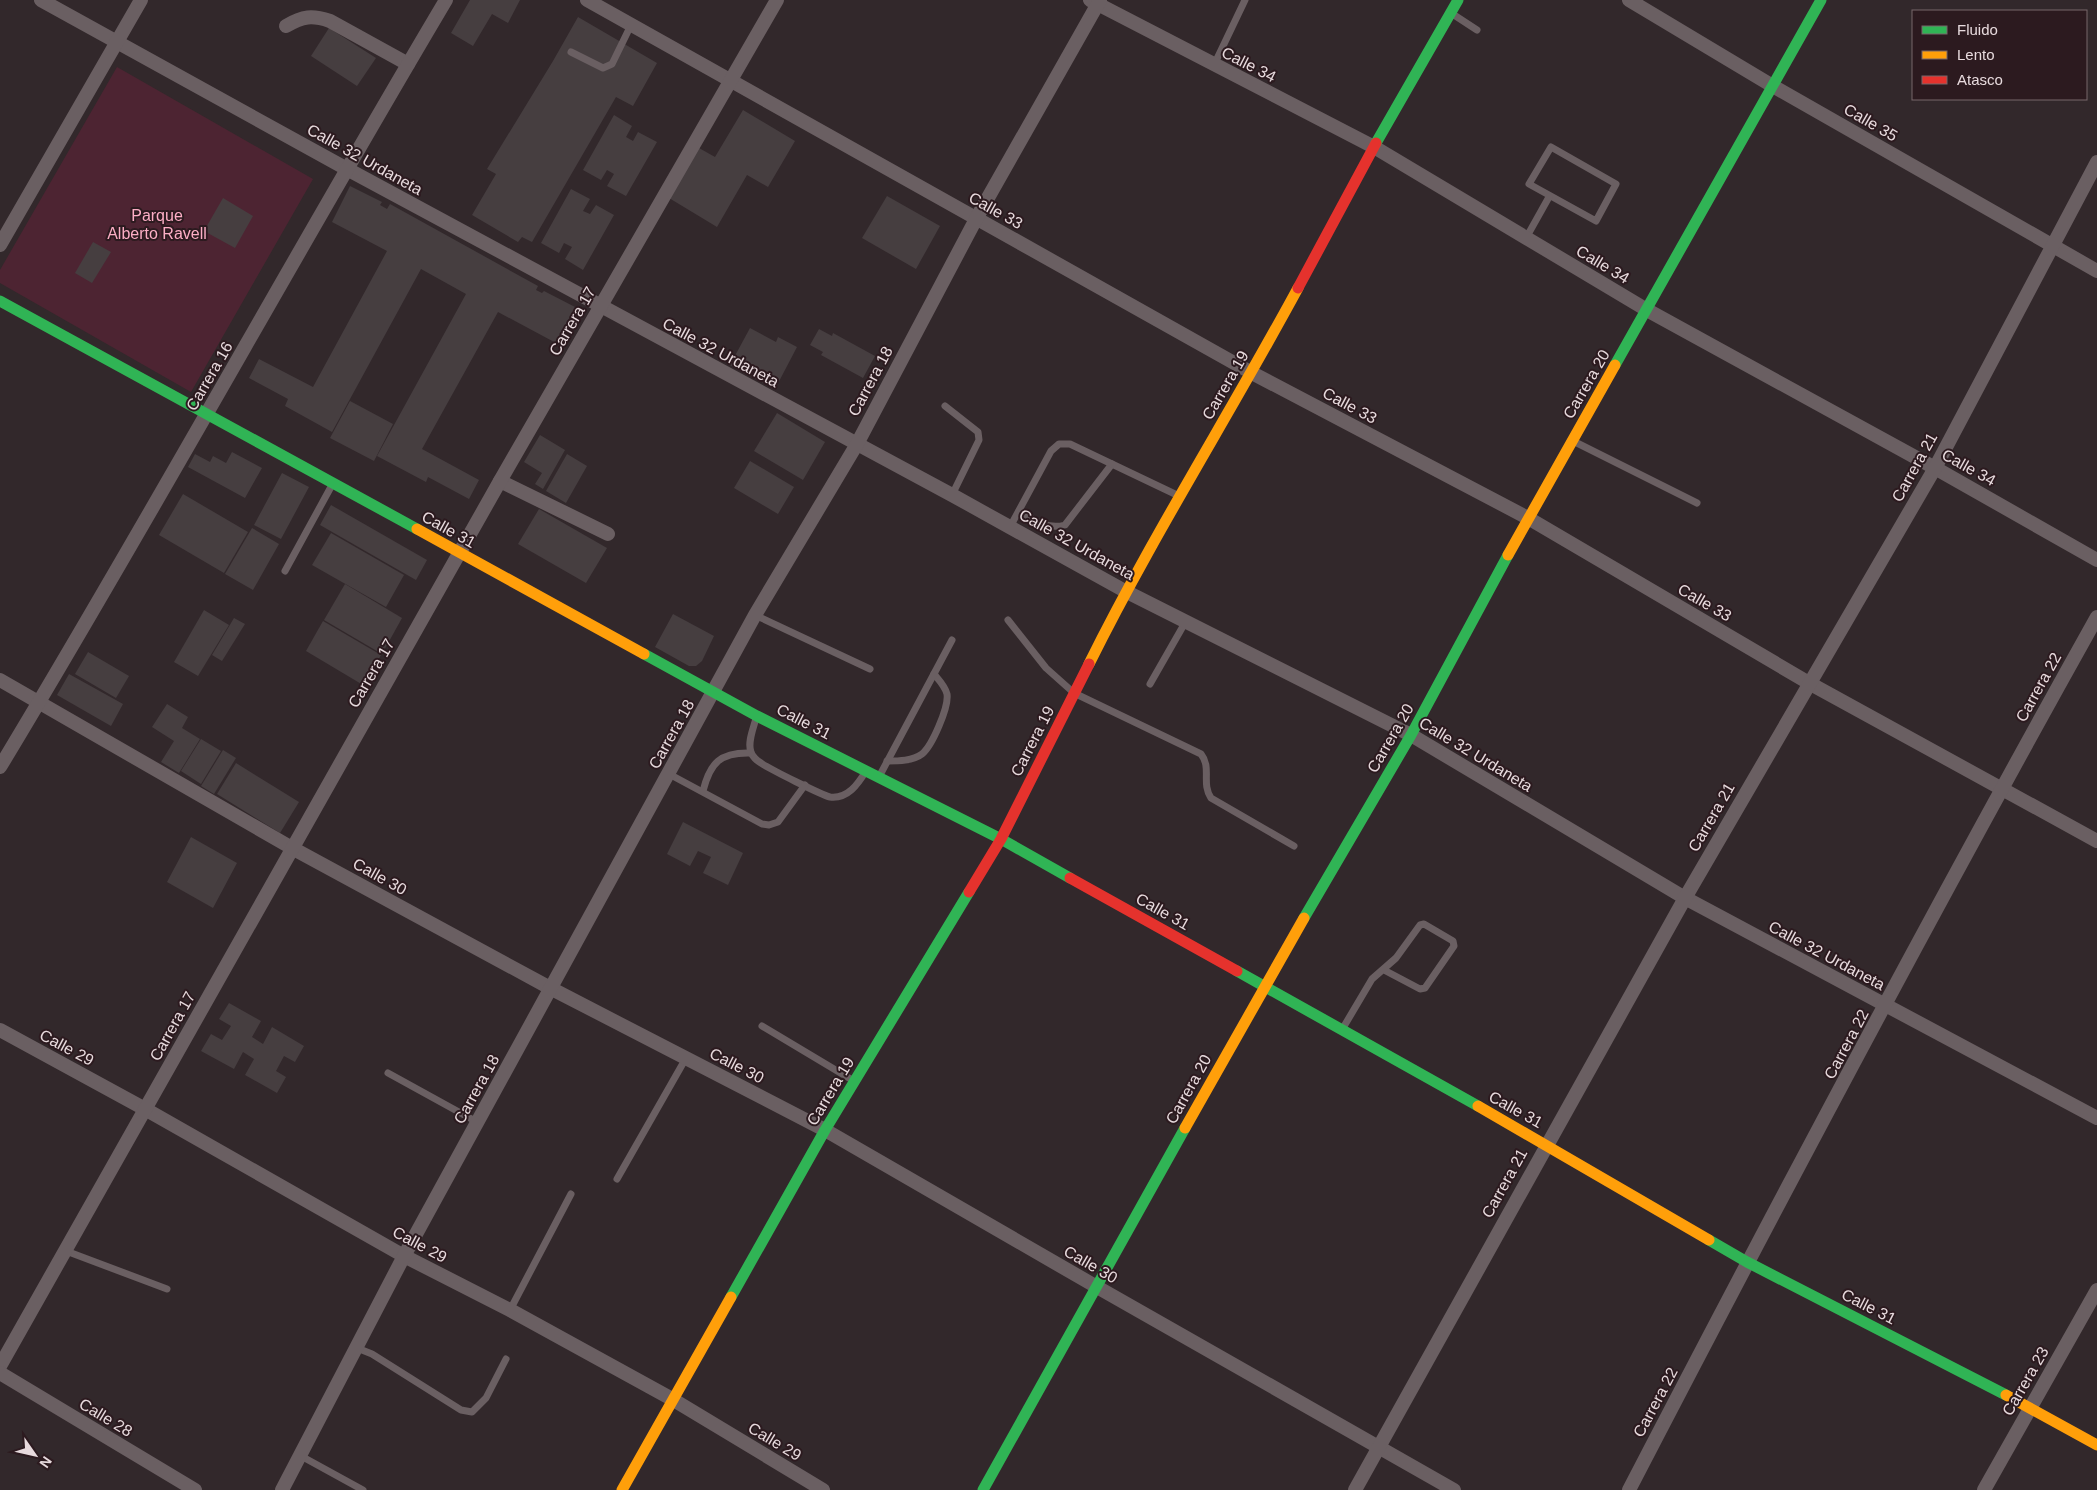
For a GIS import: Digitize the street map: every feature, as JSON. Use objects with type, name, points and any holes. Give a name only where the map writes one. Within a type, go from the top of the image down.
[{"type":"street","name":"Calle 32 Urdaneta","points":[[41,0],[347,169],[952,495],[1125,591],[1411,735],[1685,898],[2097,1118]]},
{"type":"street","points":[[0,244],[141,0]]},
{"type":"street","name":"Carrera 16","points":[[0,767],[208,414],[347,169],[446,0]]},
{"type":"street","name":"Calle 33","points":[[587,0],[1252,372],[1528,518],[1809,683],[2097,841]]},
{"type":"street","name":"Carrera 17","points":[[0,1366],[500,481],[777,0]]},
{"type":"street","name":"Carrera 19","points":[[622,1490],[825,1130],[1001,839],[1125,591],[1252,372],[1374,147],[1458,0]]},
{"type":"street","name":"Calle 35","points":[[1629,0],[1772,85],[2097,271]]},
{"type":"street","name":"Carrera 20","points":[[983,1490],[1264,987],[1411,735],[1528,518],[1821,0]]},
{"type":"street","name":"Calle 34","points":[[1096,2],[1214,66],[1374,147],[1647,310],[1936,468],[2097,560]]},
{"type":"street","name":"Carrera 18","points":[[282,1490],[404,1256],[756,615],[856,444],[976,219],[1096,2]]},
{"type":"street","points":[[286,26],[303,16],[318,17],[330,21],[408,64]]},
{"type":"street","name":"Carrera 21","points":[[1354,1490],[1685,898],[1936,468],[2097,162]]},
{"type":"street","name":"Calle 31","points":[[0,301],[757,716],[1001,839],[1546,1144],[1747,1262],[2030,1408],[2097,1445]]},
{"type":"street","points":[[500,481],[608,534]]},
{"type":"street","name":"Carrera 22","points":[[1629,1490],[1747,1262],[1886,1007],[2002,788],[2097,617]]},
{"type":"street","name":"Calle 30","points":[[0,680],[292,848],[552,989],[825,1130],[1096,1287],[1454,1490]]},
{"type":"street","name":"Calle 29","points":[[0,1030],[145,1109],[404,1256],[510,1310],[672,1399],[823,1490]]},
{"type":"street","name":"Carrera 23","points":[[1984,1490],[2097,1290]]},
{"type":"street","name":"Calle 28","points":[[0,1373],[195,1490]]},
{"type":"lane","points":[[1214,66],[1245,0]]},
{"type":"lane","points":[[1451,13],[1477,30]]},
{"type":"lane","points":[[571,52],[602,68],[608,68],[612,64],[631,25]]},
{"type":"lane","points":[[1551,147],[1616,184],[1596,221],[1549,197],[1529,184],[1551,147]]},
{"type":"lane","points":[[1526,238],[1549,197]]},
{"type":"lane","points":[[945,406],[978,432],[979,440],[952,495]]},
{"type":"lane","points":[[1572,441],[1697,503]]},
{"type":"lane","points":[[1010,527],[1051,451],[1059,444],[1070,444],[1180,497]]},
{"type":"lane","points":[[1019,511],[1043,525],[1056,528],[1065,525],[1112,464]]},
{"type":"lane","points":[[285,571],[334,483]]},
{"type":"lane","points":[[756,615],[870,669]]},
{"type":"lane","points":[[1008,620],[1046,668],[1074,693],[1201,754],[1207,766],[1205,786],[1211,798],[1294,846]]},
{"type":"lane","points":[[1150,684],[1186,622]]},
{"type":"lane","points":[[879,778],[952,640]]},
{"type":"lane","points":[[887,762],[908,760],[921,755],[934,737],[948,696],[945,688],[934,674]]},
{"type":"lane","points":[[757,716],[750,745],[751,753],[759,762],[830,797],[846,794],[856,786],[866,771]]},
{"type":"lane","points":[[703,791],[707,775],[716,762],[737,753],[751,753]]},
{"type":"lane","points":[[669,774],[762,824],[769,825],[778,822],[805,785]]},
{"type":"lane","points":[[1342,1030],[1372,979],[1396,958],[1420,925],[1424,924],[1453,941],[1454,946],[1425,988],[1420,989],[1384,970]]},
{"type":"lane","points":[[762,1026],[854,1081]]},
{"type":"lane","points":[[617,1179],[686,1058]]},
{"type":"lane","points":[[388,1073],[478,1122]]},
{"type":"lane","points":[[510,1310],[571,1194]]},
{"type":"lane","points":[[66,1251],[167,1289]]},
{"type":"lane","points":[[357,1348],[372,1354],[461,1410],[472,1412],[486,1398],[506,1359]]},
{"type":"lane","points":[[300,1456],[363,1490]]},
{"type":"green space","name":"Parque Alberto Ravell","points":[[117,67],[313,179],[191,392],[0,283],[0,270]]},
{"type":"building","points":[[470,0],[520,0],[508,23],[492,14],[473,46],[451,33]]},
{"type":"building","points":[[578,17],[657,63],[633,106],[616,97],[532,242],[522,237],[518,242],[472,215],[496,174],[487,169]]},
{"type":"building","points":[[329,28],[376,58],[357,86],[311,56]]},
{"type":"building","points":[[743,110],[795,141],[768,187],[747,175],[717,227],[669,198],[699,148],[715,157]]},
{"type":"building","points":[[614,115],[632,126],[626,137],[633,141],[638,132],[657,142],[626,196],[607,186],[614,174],[607,170],[601,180],[583,170]]},
{"type":"building","points":[[350,186],[382,202],[380,205],[387,209],[390,204],[538,286],[536,290],[542,293],[544,291],[575,307],[556,343],[498,312],[422,449],[479,480],[469,499],[428,477],[426,482],[377,456],[466,294],[421,269],[332,432],[285,406],[288,399],[249,378],[259,359],[313,387],[387,251],[332,222]]},
{"type":"building","points":[[571,189],[590,199],[583,211],[590,214],[596,205],[614,215],[583,270],[565,259],[572,247],[564,243],[559,253],[541,243]]},
{"type":"building","points":[[887,196],[940,226],[916,269],[862,238]]},
{"type":"building","points":[[223,198],[253,216],[235,248],[204,231]]},
{"type":"building","points":[[93,242],[111,252],[92,283],[75,273]]},
{"type":"building","points":[[750,328],[776,342],[778,337],[797,347],[775,389],[730,365]]},
{"type":"building","points":[[819,329],[832,336],[833,333],[875,356],[863,378],[821,355],[823,352],[810,345]]},
{"type":"building","points":[[350,401],[393,424],[374,461],[330,438]]},
{"type":"building","points":[[777,413],[825,442],[803,480],[754,451]]},
{"type":"building","points":[[540,435],[565,450],[543,489],[535,484],[542,473],[524,462]]},
{"type":"building","points":[[232,452],[262,468],[245,498],[188,467],[195,454],[210,462],[213,456],[226,463]]},
{"type":"building","points":[[567,454],[587,466],[566,503],[546,491]]},
{"type":"building","points":[[750,461],[794,487],[778,514],[734,488]]},
{"type":"building","points":[[282,473],[309,487],[281,539],[254,525]]},
{"type":"building","points":[[183,494],[248,532],[224,573],[159,535]]},
{"type":"building","points":[[331,505],[427,560],[416,580],[320,525]]},
{"type":"building","points":[[539,509],[607,548],[586,583],[518,544]]},
{"type":"building","points":[[252,528],[279,544],[253,590],[225,574]]},
{"type":"building","points":[[331,533],[404,575],[386,607],[312,565]]},
{"type":"building","points":[[345,584],[402,618],[382,654],[324,620]]},
{"type":"building","points":[[204,610],[229,625],[198,676],[174,662]]},
{"type":"building","points":[[673,614],[714,636],[702,661],[696,666],[689,666],[655,647]]},
{"type":"building","points":[[234,618],[245,624],[222,661],[212,655]]},
{"type":"building","points":[[323,621],[381,655],[363,685],[306,651]]},
{"type":"building","points":[[88,652],[129,676],[116,698],[75,674]]},
{"type":"building","points":[[69,674],[123,704],[111,726],[57,695]]},
{"type":"building","points":[[167,704],[188,717],[182,728],[200,739],[179,773],[161,762],[174,741],[152,727]]},
{"type":"building","points":[[201,739],[221,751],[201,784],[181,771]]},
{"type":"building","points":[[223,750],[236,758],[214,794],[201,786]]},
{"type":"building","points":[[236,763],[299,802],[280,833],[217,794]]},
{"type":"building","points":[[683,822],[743,853],[728,885],[703,873],[711,857],[698,851],[690,866],[667,854]]},
{"type":"building","points":[[191,837],[237,863],[213,908],[167,882]]},
{"type":"building","points":[[229,1003],[261,1021],[252,1037],[263,1044],[272,1027],[304,1046],[295,1062],[284,1056],[276,1071],[286,1077],[277,1093],[245,1075],[254,1059],[243,1052],[234,1069],[201,1051],[211,1034],[222,1040],[231,1026],[219,1019]]},
{"type":"traffic: fast","points":[[1376,143],[1458,0]]},
{"type":"traffic: fast","points":[[1615,365],[1821,0]]},
{"type":"traffic: fast","points":[[0,301],[417,529]]},
{"type":"traffic: fast","points":[[1304,918],[1411,735],[1508,555]]},
{"type":"traffic: fast","points":[[644,654],[757,716],[1001,839],[1070,878]]},
{"type":"traffic: fast","points":[[731,1297],[825,1130],[969,892]]},
{"type":"traffic: fast","points":[[1237,971],[1478,1106]]},
{"type":"traffic: fast","points":[[983,1490],[1185,1128]]},
{"type":"traffic: fast","points":[[1709,1240],[1747,1262],[2006,1395]]},
{"type":"traffic: slow","points":[[1089,664],[1165,522],[1298,288]]},
{"type":"traffic: slow","points":[[1508,555],[1615,365]]},
{"type":"traffic: slow","points":[[417,529],[644,654]]},
{"type":"traffic: slow","points":[[1185,1128],[1304,918]]},
{"type":"traffic: slow","points":[[1478,1106],[1709,1240]]},
{"type":"traffic: slow","points":[[622,1490],[731,1297]]},
{"type":"traffic: slow","points":[[2006,1395],[2097,1445]]},
{"type":"traffic: jam","points":[[1298,288],[1376,143]]},
{"type":"traffic: jam","points":[[969,892],[1001,839],[1089,664]]},
{"type":"traffic: jam","points":[[1070,878],[1237,971]]}]
